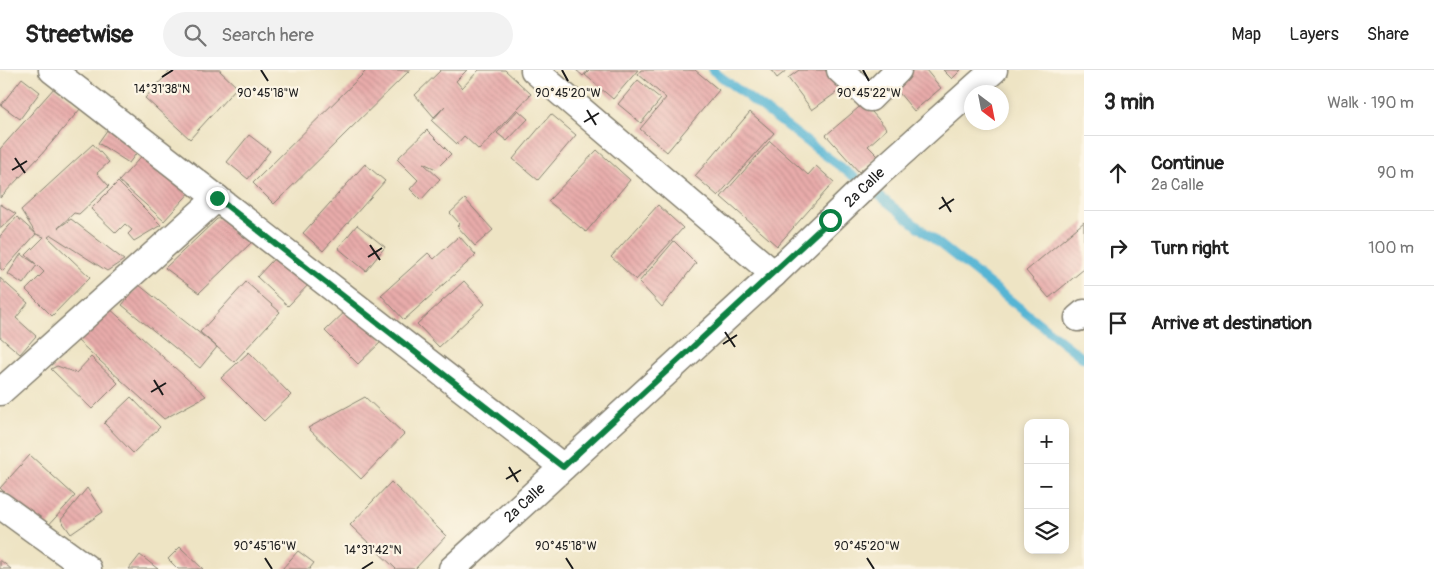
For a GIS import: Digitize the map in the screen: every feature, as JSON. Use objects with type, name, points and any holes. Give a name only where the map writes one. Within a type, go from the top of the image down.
[{"type":"street","points":[[52,70],[563,467]]},
{"type":"street","points":[[534,70],[774,274]]},
{"type":"street","points":[[840,70],[870,98],[898,70]]},
{"type":"street","name":"2a Calle","points":[[452,569],[774,274],[878,174],[994,70]]},
{"type":"street","points":[[0,392],[217,198]]},
{"type":"street","points":[[0,506],[88,569]]},
{"type":"building","points":[[171,70],[221,70],[237,87],[190,139],[145,98]]},
{"type":"building","points":[[367,70],[410,70],[274,204],[253,183]]},
{"type":"building","points":[[441,70],[467,70],[456,81],[462,88],[479,70],[505,70],[531,94],[479,150],[464,136],[457,144],[432,121],[445,106],[434,117],[415,95]]},
{"type":"building","points":[[576,70],[588,70],[583,76]]},
{"type":"building","points":[[590,70],[638,70],[613,99],[585,75]]},
{"type":"building","points":[[641,70],[695,70],[719,90],[667,152],[640,129],[666,98],[638,74]]},
{"type":"building","points":[[771,70],[787,70],[777,78]]},
{"type":"building","points":[[799,70],[825,70],[840,90],[812,110],[788,78]]},
{"type":"building","points":[[904,70],[926,70],[941,88],[914,111],[890,82]]},
{"type":"building","points":[[943,70],[961,70],[952,79]]},
{"type":"building","points":[[22,78],[40,92],[20,119],[1,105]]},
{"type":"building","points":[[638,80],[661,99],[641,123],[618,104]]},
{"type":"building","points":[[55,87],[81,108],[41,155],[0,198],[0,149]]},
{"type":"building","points":[[864,103],[887,129],[868,146],[878,156],[859,172],[826,135]]},
{"type":"building","points":[[518,110],[528,119],[507,141],[497,133]]},
{"type":"building","points":[[750,112],[774,133],[718,196],[695,176]]},
{"type":"building","points":[[551,114],[576,135],[538,180],[513,159]]},
{"type":"building","points":[[110,126],[141,147],[129,163],[98,143]]},
{"type":"building","points":[[427,130],[451,154],[436,169],[423,163],[440,179],[421,200],[410,189],[418,180],[397,159]]},
{"type":"building","points":[[249,135],[270,151],[248,179],[227,162]]},
{"type":"building","points":[[770,141],[808,175],[816,166],[834,182],[777,246],[721,197]]},
{"type":"building","points":[[93,144],[109,162],[97,173],[109,186],[79,214],[74,213],[58,228],[71,219],[124,260],[107,271],[51,235],[48,237],[90,277],[52,316],[26,290],[44,272],[37,265],[23,284],[8,274],[21,254],[36,264],[26,255],[44,237],[36,234],[21,210]]},
{"type":"building","points":[[148,149],[193,189],[164,221],[119,181]]},
{"type":"building","points":[[597,150],[630,180],[586,232],[548,201]]},
{"type":"building","points":[[365,164],[385,181],[323,251],[303,233]]},
{"type":"building","points":[[118,182],[161,225],[134,241],[128,234],[132,230],[125,224],[116,233],[91,209]]},
{"type":"building","points":[[465,199],[493,230],[475,246],[457,226],[460,224],[450,213]]},
{"type":"building","points":[[0,204],[16,214],[0,229]]},
{"type":"building","points":[[658,205],[683,228],[636,280],[611,257]]},
{"type":"building","points":[[17,217],[36,234],[3,271],[0,268],[0,236]]},
{"type":"building","points":[[223,218],[253,241],[199,293],[165,268],[217,219]]},
{"type":"building","points":[[1084,222],[1084,269],[1049,298],[1026,271]]},
{"type":"building","points":[[357,225],[385,247],[366,271],[338,248]]},
{"type":"building","points":[[459,236],[476,255],[404,320],[381,295],[428,253],[434,259]]},
{"type":"building","points":[[674,241],[696,263],[662,307],[639,282]]},
{"type":"building","points":[[280,252],[312,281],[288,306],[257,277]]},
{"type":"building","points":[[0,278],[28,303],[16,318],[36,336],[20,354],[0,337]]},
{"type":"building","points":[[464,281],[485,304],[439,347],[417,324]]},
{"type":"building","points":[[246,282],[280,312],[234,362],[200,332]]},
{"type":"building","points":[[139,285],[217,347],[200,368],[122,305]]},
{"type":"building","points":[[351,306],[383,340],[358,364],[325,331]]},
{"type":"building","points":[[108,307],[206,396],[164,419],[78,341]]},
{"type":"building","points":[[249,352],[291,395],[264,421],[221,378]]},
{"type":"building","points":[[91,357],[118,383],[92,409],[51,369],[57,366],[76,373]]},
{"type":"building","points":[[131,397],[160,427],[133,453],[104,423]]},
{"type":"building","points":[[365,397],[404,434],[361,479],[308,428]]},
{"type":"building","points":[[30,455],[75,496],[45,529],[0,488]]},
{"type":"building","points":[[391,482],[446,536],[415,569],[396,569],[350,525]]},
{"type":"building","points":[[87,488],[103,512],[71,534],[61,520]]},
{"type":"building","points":[[180,547],[203,569],[178,569],[168,559]]},
{"type":"building","points":[[298,551],[314,563],[311,569],[282,569]]},
{"type":"building","points":[[140,555],[158,569],[129,569]]},
{"type":"building","points":[[0,560],[11,569],[0,569]]},
{"type":"waterway","points":[[712,70],[882,198],[1084,359]]},
{"type":"route","points":[[217,198],[563,467],[774,274],[830,220]]}]
